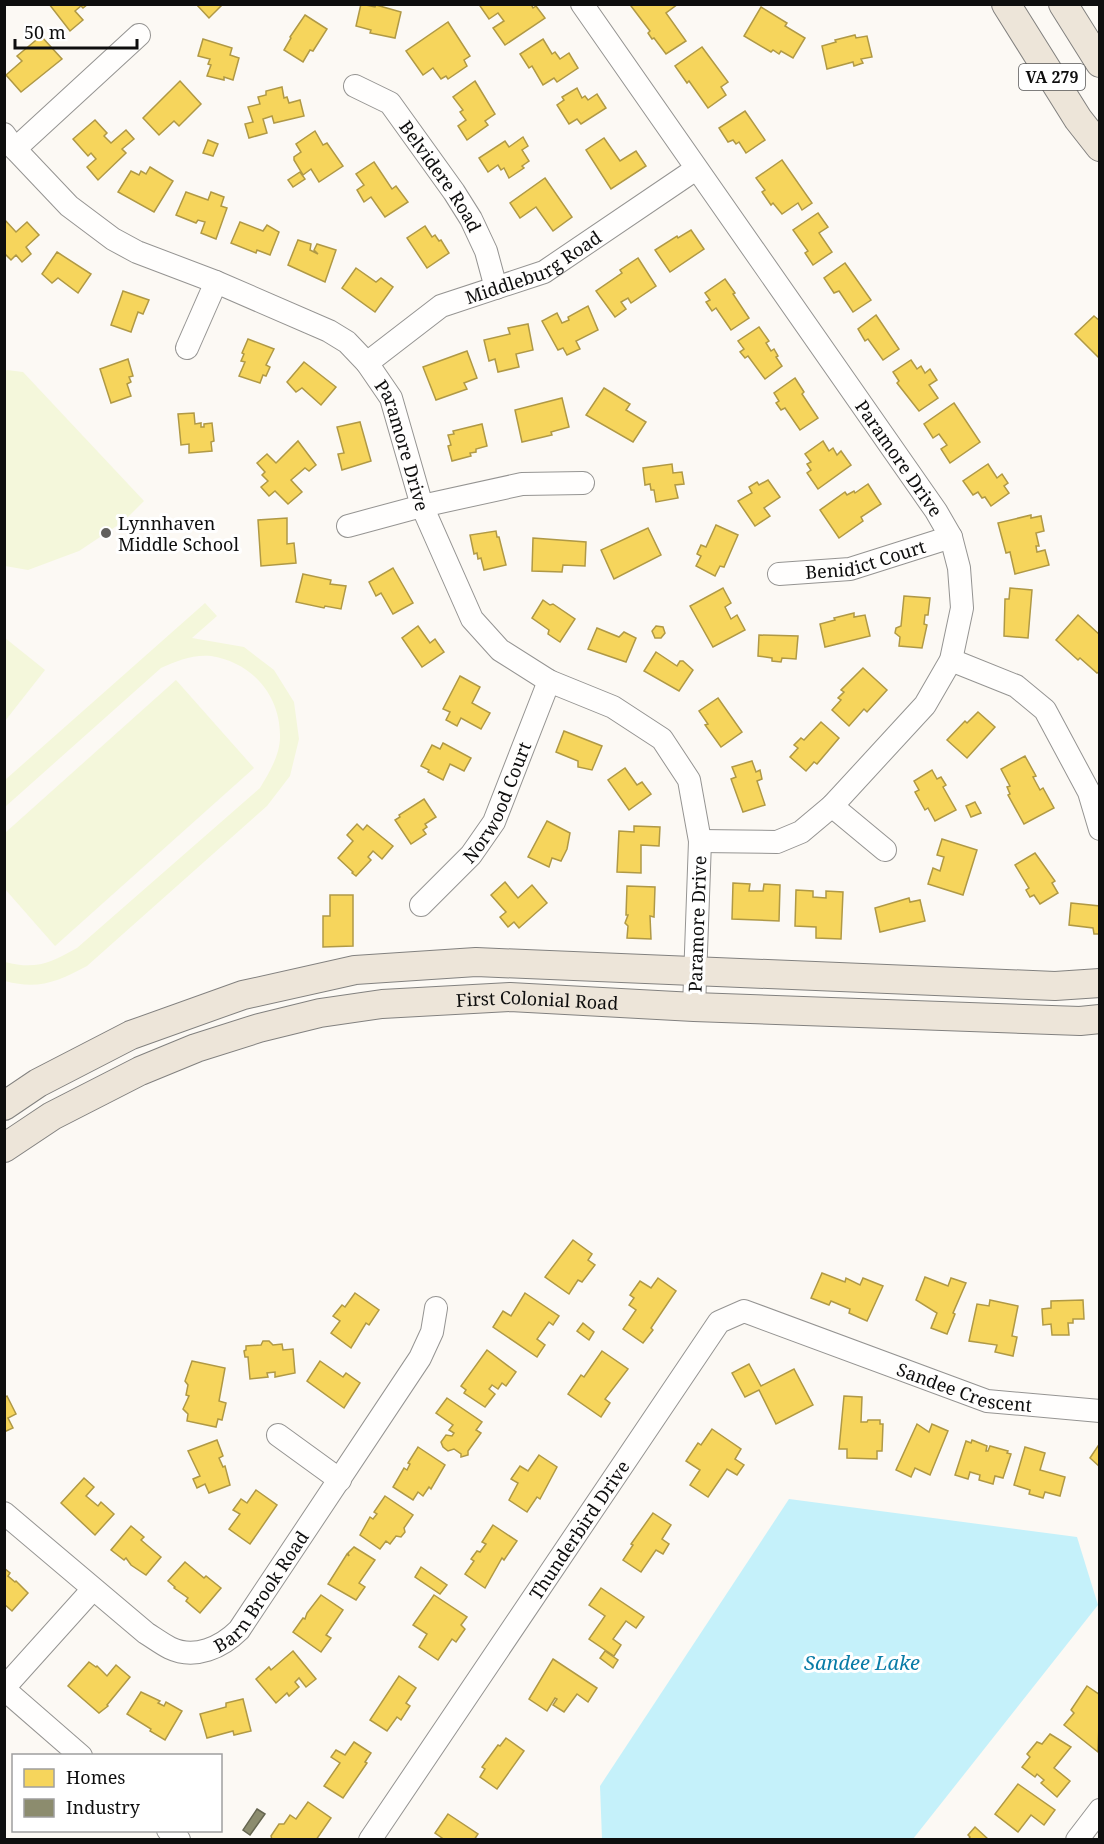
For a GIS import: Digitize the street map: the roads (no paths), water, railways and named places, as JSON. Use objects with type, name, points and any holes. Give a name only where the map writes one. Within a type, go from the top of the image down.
[{"type":"main road","name":"VA 279","points":[[1006,4],[1078,119],[1100,147]]},
{"type":"main road","name":"VA 279","points":[[1063,4],[1100,63]]},
{"type":"main road","name":"First Colonial Road","points":[[4,1106],[38,1083],[131,1035],[243,995],[355,970],[476,962],[1055,986],[1100,983]]},
{"type":"main road","name":"First Colonial Road","points":[[4,1148],[52,1116],[140,1071],[206,1044],[320,1013],[382,1004],[510,997],[694,1007],[1080,1021],[1100,1019]]},
{"type":"street","name":"Paramore Drive","points":[[582,4],[936,512],[951,537],[959,568],[962,608],[951,660],[925,705],[832,806],[801,832],[777,842],[700,841]]},
{"type":"street","points":[[10,141],[139,35]]},
{"type":"street","name":"Belvidere Road","points":[[355,86],[390,103],[453,192],[471,219],[486,251],[496,288]]},
{"type":"street","name":"Paramore Drive","points":[[10,141],[69,206],[113,239],[137,252],[216,282],[329,331],[347,342],[367,363],[391,398],[422,506],[472,619],[500,650],[549,681],[613,707],[662,738],[689,780],[700,841],[694,1007]]},
{"type":"street","name":"Middleburg Road","points":[[367,363],[441,306],[544,272],[696,169]]},
{"type":"street","points":[[187,348],[216,282]]},
{"type":"street","points":[[348,526],[422,506],[522,484],[583,483]]},
{"type":"street","name":"Benidict Court","points":[[779,574],[850,569],[951,537]]},
{"type":"street","points":[[951,660],[1016,686],[1045,710],[1089,792],[1100,829]]},
{"type":"street","name":"Norwood Court","points":[[421,905],[471,855],[494,822],[549,681]]},
{"type":"street","points":[[832,806],[885,850]]},
{"type":"street","name":"Barn Brook Road","points":[[4,1513],[146,1633],[171,1649],[198,1653],[215,1648],[229,1641],[239,1630],[420,1358],[432,1332],[436,1308]]},
{"type":"street","name":"Thunderbird Drive","points":[[370,1839],[719,1322],[744,1311],[834,1346]]},
{"type":"street","name":"Sandee Crescent","points":[[834,1346],[987,1401],[1100,1410]]},
{"type":"street","points":[[278,1435],[340,1480]]},
{"type":"street","points":[[80,1754],[4,1689],[93,1589]]},
{"type":"street","points":[[1077,1839],[1100,1810]]},
{"type":"water","name":"Sandee Lake","points":[[789,1499],[1077,1537],[1098,1605],[913,1839],[602,1839],[600,1786]]},
{"type":"place","name":"Lynnhaven Middle School","points":[[106,533]]}]
